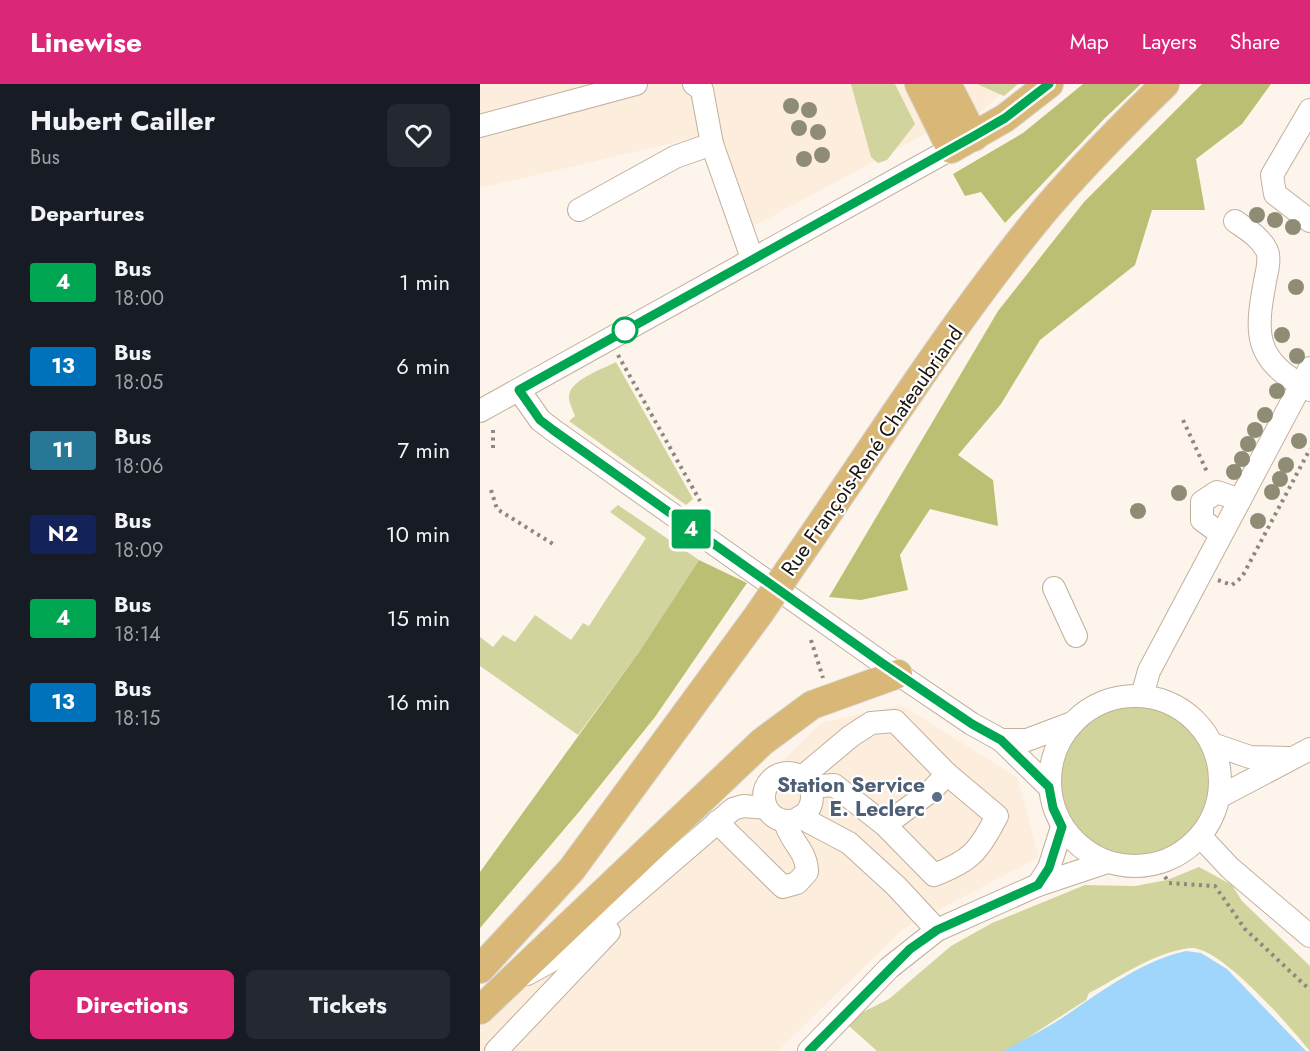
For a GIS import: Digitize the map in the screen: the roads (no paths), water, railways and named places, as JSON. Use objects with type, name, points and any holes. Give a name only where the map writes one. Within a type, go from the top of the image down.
[{"type":"main road","points":[[919,84],[963,143]]},
{"type":"main road","points":[[947,84],[963,143]]},
{"type":"main road","points":[[963,143],[1005,118],[1049,84]]},
{"type":"main road","name":"Rue François-René Chateaubriand","points":[[480,969],[572,869],[759,614],[985,286],[1048,207],[1108,140],[1165,84]]},
{"type":"main road","points":[[480,1010],[762,742],[812,705],[898,674]]},
{"type":"street","points":[[480,126],[574,92],[636,84]]},
{"type":"street","points":[[694,84],[702,90],[712,144],[752,258]]},
{"type":"street","points":[[1310,110],[1272,175],[1275,194],[1310,221]]},
{"type":"street","points":[[487,418],[519,390],[752,258],[963,143]]},
{"type":"street","points":[[579,210],[675,157],[712,144]]},
{"type":"street","points":[[1142,696],[1149,670],[1221,534],[1307,381],[1275,367],[1258,338],[1259,313],[1268,270],[1267,250],[1254,234],[1235,221]]},
{"type":"street","points":[[519,390],[540,420],[553,430],[898,674],[972,724],[1001,740],[1049,787]]},
{"type":"street","points":[[1221,534],[1206,525],[1200,514],[1202,502],[1217,492],[1224,492],[1240,500]]},
{"type":"street","points":[[1054,588],[1076,636]]},
{"type":"street","points":[[1142,696],[1171,703],[1195,720],[1212,744],[1220,770],[1219,797],[1212,818],[1200,836],[1181,854],[1157,864],[1132,866],[1107,862],[1082,849],[1062,827],[1053,808],[1049,787],[1051,764],[1059,742],[1072,723],[1092,707],[1116,698],[1142,696]]},
{"type":"street","points":[[806,782],[850,736],[871,723],[895,721],[947,774],[997,816],[985,840],[962,864],[934,875],[885,825],[834,785],[806,782],[791,772],[776,775],[766,786],[764,793],[766,808],[771,814],[793,819],[849,843],[896,886],[937,930]]},
{"type":"street","points":[[1001,740],[1027,740],[1072,723]]},
{"type":"street","points":[[762,742],[763,763],[776,775]]},
{"type":"street","points":[[1212,744],[1250,757],[1304,754]]},
{"type":"street","points":[[1219,797],[1304,754]]},
{"type":"street","points":[[885,825],[931,791],[947,774]]},
{"type":"street","points":[[717,822],[783,887],[797,883],[807,872],[807,859],[788,835],[793,819],[810,807],[812,799],[806,782]]},
{"type":"street","points":[[510,983],[567,952],[733,808],[754,806],[766,808]]},
{"type":"street","points":[[1038,885],[1049,868],[1062,827]]},
{"type":"street","points":[[1200,836],[1230,868],[1310,936]]},
{"type":"street","points":[[809,1051],[889,968],[937,930],[1038,885],[1107,862]]},
{"type":"street","points":[[496,1051],[629,911],[642,887]]},
{"type":"water","points":[[1186,951],[1201,953],[1227,969],[1306,1051],[1003,1051],[1052,1024],[1139,969],[1170,955]]},
{"type":"place","name":"Station Service E. Leclerc","points":[[937,797]]}]
